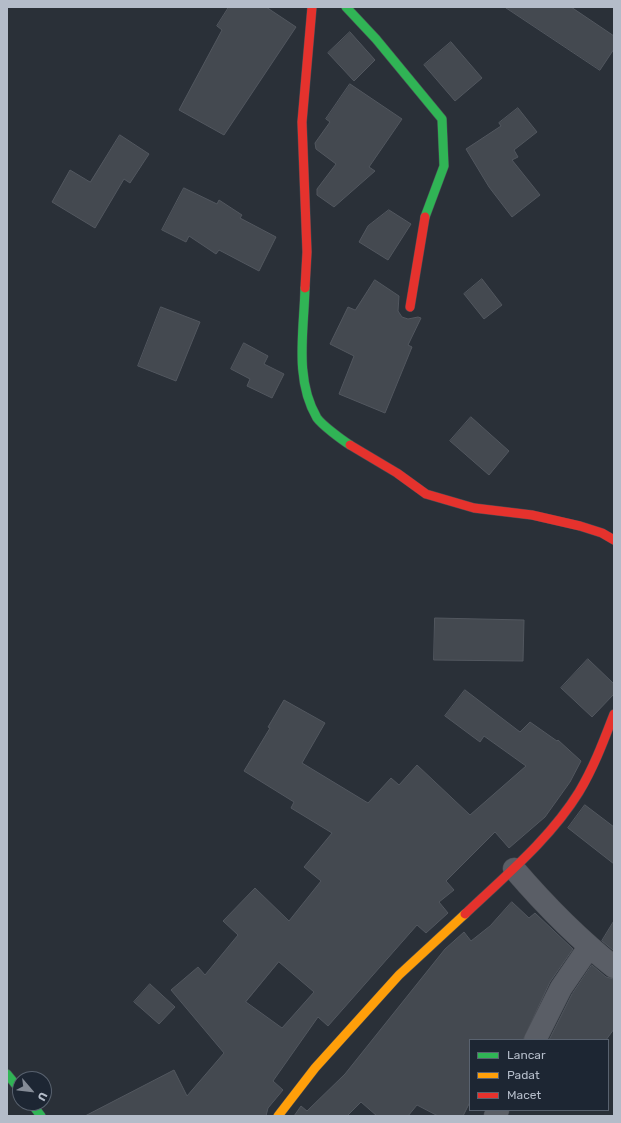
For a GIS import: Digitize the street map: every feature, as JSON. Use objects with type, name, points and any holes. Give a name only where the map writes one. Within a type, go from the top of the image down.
[{"type":"street","points":[[312,7],[302,122],[307,252],[302,368],[307,394],[318,419],[347,443],[398,473],[426,494],[474,508],[532,515],[580,526],[602,533],[614,540]]},
{"type":"street","points":[[346,7],[376,39],[442,119],[444,166],[426,211],[410,308]]},
{"type":"street","points":[[278,1116],[316,1068],[399,975],[514,869],[554,826],[579,792],[596,760],[614,714]]},
{"type":"street","points":[[514,869],[551,911],[589,947],[614,967]]},
{"type":"street","points":[[536,1039],[561,988],[589,947]]},
{"type":"building","points":[[229,7],[266,7],[296,27],[224,135],[179,110],[222,30],[217,26]]},
{"type":"building","points":[[505,7],[571,7],[614,36],[614,49],[600,70]]},
{"type":"building","points":[[350,32],[375,60],[354,81],[328,53]]},
{"type":"building","points":[[451,42],[482,78],[455,101],[424,65]]},
{"type":"building","points":[[350,84],[402,119],[369,167],[375,171],[334,207],[317,195],[317,189],[336,164],[316,149],[315,143],[330,122],[326,119]]},
{"type":"building","points":[[518,108],[537,132],[514,150],[518,157],[512,160],[540,195],[512,217],[489,187],[466,149],[501,126],[499,123]]},
{"type":"building","points":[[120,135],[149,154],[130,183],[124,179],[95,228],[52,202],[70,170],[90,182]]},
{"type":"building","points":[[184,188],[217,204],[219,200],[242,215],[240,218],[276,237],[259,271],[219,250],[216,254],[189,236],[186,242],[162,230]]},
{"type":"building","points":[[389,210],[411,224],[388,260],[359,242],[368,226]]},
{"type":"building","points":[[482,279],[502,305],[484,319],[464,294]]},
{"type":"building","points":[[375,280],[399,296],[398,311],[402,317],[408,319],[418,317],[421,318],[408,345],[412,347],[385,413],[339,394],[354,356],[330,344],[348,307],[355,310]]},
{"type":"building","points":[[161,307],[200,322],[176,381],[138,366]]},
{"type":"building","points":[[244,343],[268,356],[264,364],[284,374],[272,398],[247,386],[250,379],[231,369]]},
{"type":"building","points":[[471,417],[509,451],[489,475],[450,441]]},
{"type":"building","points":[[435,618],[524,620],[523,661],[434,660]]},
{"type":"building","points":[[588,659],[614,684],[614,694],[592,717],[561,688]]},
{"type":"building","points":[[465,690],[520,732],[530,722],[557,741],[558,740],[581,761],[570,782],[545,817],[509,848],[495,832],[446,881],[454,890],[439,902],[448,913],[426,933],[417,925],[328,1026],[318,1017],[273,1081],[283,1090],[268,1108],[266,1116],[85,1116],[174,1070],[187,1096],[224,1053],[171,990],[198,967],[205,975],[238,935],[223,921],[255,888],[289,921],[321,881],[304,867],[332,833],[291,808],[294,802],[244,771],[270,728],[268,727],[284,700],[325,723],[302,763],[368,803],[391,778],[399,785],[417,765],[470,815],[526,766],[484,736],[480,742],[445,716]],"holes":[[[279,962],[314,992],[282,1028],[246,1002]]]},
{"type":"building","points":[[585,805],[614,827],[614,864],[568,828]]},
{"type":"building","points":[[512,902],[529,918],[535,913],[573,949],[550,982],[523,1039],[469,1039],[469,1104],[463,1116],[438,1116],[417,1105],[408,1116],[377,1116],[361,1102],[347,1116],[294,1116],[301,1106],[307,1111],[345,1074],[445,949],[464,932],[471,941],[490,926]]},
{"type":"building","points":[[614,921],[614,951],[602,941]]},
{"type":"building","points":[[592,965],[606,977],[614,979],[614,1029],[607,1039],[550,1039],[572,994]]},
{"type":"building","points":[[150,984],[175,1007],[159,1024],[134,1002]]},
{"type":"traffic: fast","points":[[346,7],[376,39],[442,119],[444,166],[425,217]]},
{"type":"traffic: fast","points":[[305,288],[302,338],[305,387],[317,418],[337,436],[350,445]]},
{"type":"traffic: fast","points":[[7,1074],[12,1080]]},
{"type":"traffic: fast","points":[[37,1111],[41,1116]]},
{"type":"traffic: slow","points":[[278,1116],[315,1068],[399,975],[465,914]]},
{"type":"traffic: jam","points":[[305,288],[307,252],[302,122],[312,7]]},
{"type":"traffic: jam","points":[[410,307],[425,217]]},
{"type":"traffic: jam","points":[[350,445],[397,473],[426,494],[474,508],[532,515],[580,526],[602,533],[614,540]]},
{"type":"traffic: jam","points":[[465,914],[511,871],[555,826],[579,792],[598,753],[614,714]]}]
